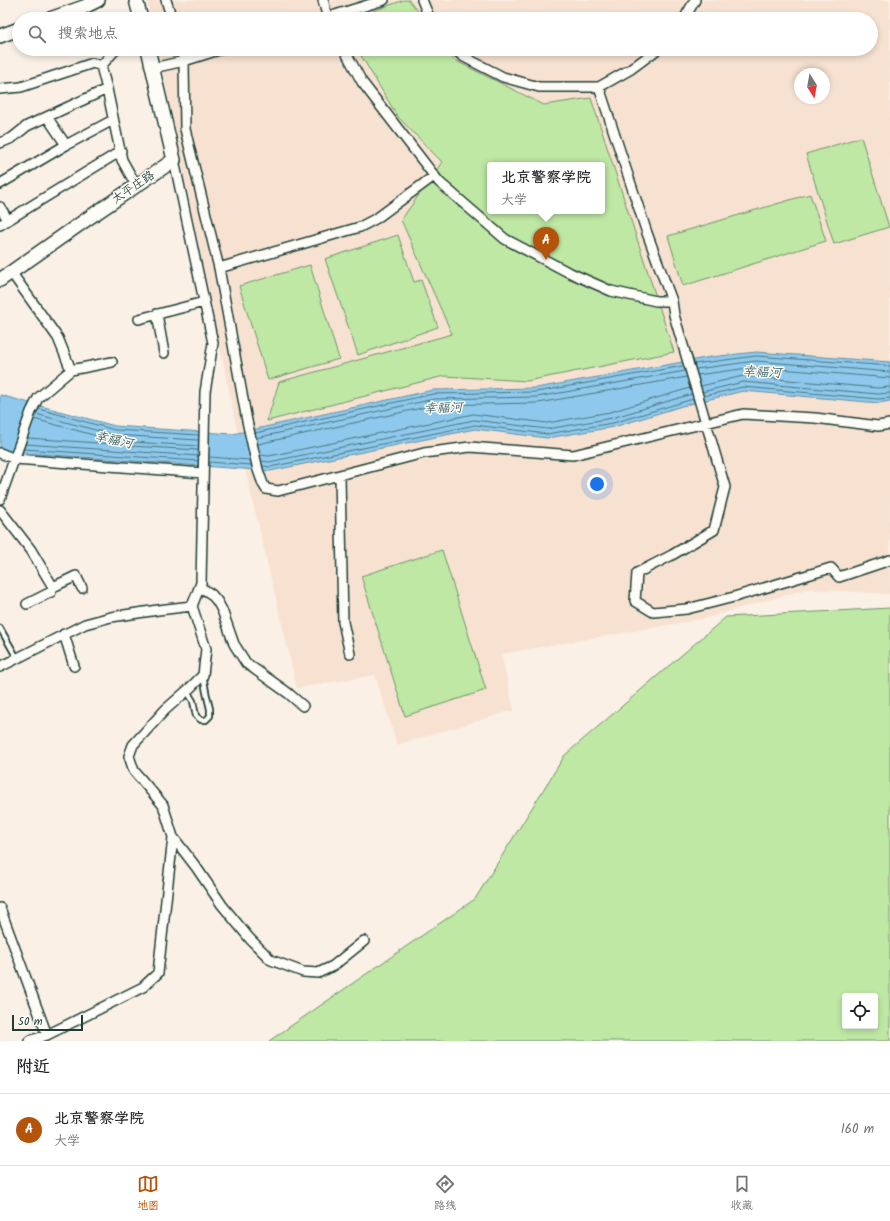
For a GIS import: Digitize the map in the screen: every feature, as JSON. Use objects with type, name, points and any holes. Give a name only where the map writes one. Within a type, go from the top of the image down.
[{"type":"street","points":[[70,12],[98,0]]},
{"type":"street","points":[[136,0],[139,12]]},
{"type":"street","points":[[166,0],[170,12]]},
{"type":"street","points":[[323,0],[325,12]]},
{"type":"street","points":[[345,12],[384,0]]},
{"type":"street","points":[[422,0],[427,12]]},
{"type":"street","points":[[688,12],[695,0]]},
{"type":"street","points":[[0,36],[12,32]]},
{"type":"street","points":[[101,66],[110,56]]},
{"type":"street","points":[[150,56],[174,160],[213,343],[206,386],[201,583],[192,606],[206,649],[203,674],[187,691],[165,710],[133,745],[129,756],[134,771],[163,805],[173,837],[222,905],[250,939],[271,960],[303,972],[318,973],[333,966],[364,941]]},
{"type":"street","points":[[183,56],[184,60],[185,129],[219,268],[247,421],[258,470],[262,484],[266,489],[278,491],[424,453],[470,447],[573,455],[744,414],[815,418],[878,426],[890,424]]},
{"type":"street","points":[[153,68],[198,56]]},
{"type":"street","points":[[348,56],[362,82],[439,182],[504,239],[559,268],[611,291],[656,301],[672,301]]},
{"type":"street","points":[[463,56],[504,77],[539,87],[599,87],[631,69],[649,56]]},
{"type":"street","points":[[0,89],[20,86],[93,63],[101,66]]},
{"type":"street","points":[[101,66],[122,160],[136,185]]},
{"type":"street","points":[[599,87],[647,233],[672,301],[674,315],[724,487],[714,530],[637,574],[635,601],[652,612],[687,609],[734,597],[831,568],[839,577],[890,560]]},
{"type":"street","points":[[0,143],[12,138],[27,126],[107,89]]},
{"type":"street","points":[[47,117],[66,145]]},
{"type":"street","points":[[0,184],[66,145],[113,120]]},
{"type":"street","points":[[0,206],[4,222],[121,151]]},
{"type":"street","name":"太平庄路","points":[[0,280],[174,160]]},
{"type":"street","points":[[219,268],[360,227],[377,218],[434,176]]},
{"type":"street","points":[[12,272],[58,338],[71,370]]},
{"type":"street","points":[[139,319],[204,302]]},
{"type":"street","points":[[157,314],[164,352]]},
{"type":"street","points":[[0,499],[31,412],[38,398],[71,370],[112,362]]},
{"type":"street","points":[[0,453],[15,459],[203,471]]},
{"type":"street","points":[[340,475],[343,622],[350,654]]},
{"type":"street","points":[[0,510],[31,550],[53,587]]},
{"type":"street","points":[[27,604],[50,592],[53,587],[76,576],[82,588]]},
{"type":"street","points":[[200,587],[211,594],[217,601],[222,610],[234,644],[246,663],[303,706]]},
{"type":"street","points":[[0,667],[85,624],[111,617],[192,606]]},
{"type":"street","points":[[64,634],[74,666]]},
{"type":"street","points":[[29,1041],[47,1035],[143,987],[158,973],[173,837]]},
{"type":"street","points":[[0,908],[47,1035]]},
{"type":"lane","points":[[0,628],[17,658]]},
{"type":"lane","points":[[187,691],[193,701],[196,716],[201,720],[206,720],[210,716],[210,709],[203,674]]},
{"type":"shaded area","points":[[147,0],[890,0],[890,594],[806,589],[703,619],[501,654],[514,710],[397,745],[375,675],[297,688],[246,473],[159,56],[878,56],[878,12],[150,12]]},
{"type":"green space","points":[[404,0],[409,0],[418,12],[371,12]]},
{"type":"green space","points":[[361,56],[451,56],[454,60],[544,105],[591,98],[674,352],[527,381],[444,376],[267,421],[279,382],[452,334],[401,220],[442,162],[398,117]]},
{"type":"green space","points":[[861,137],[889,227],[834,244],[806,154]]},
{"type":"green space","points":[[810,194],[826,241],[683,286],[668,236]]},
{"type":"green space","points":[[398,235],[414,282],[421,280],[438,327],[358,355],[325,259]]},
{"type":"green space","points":[[310,265],[339,359],[268,380],[239,286]]},
{"type":"green space","points":[[442,550],[486,690],[405,716],[361,576]]},
{"type":"green space","points":[[890,608],[890,1041],[269,1041],[475,899],[565,755],[726,617]]},
{"type":"water","name":"幸福河","points":[[756,352],[890,362],[890,401],[879,403],[743,391],[682,406],[614,427],[547,438],[475,429],[270,471],[11,452],[0,447],[0,395],[115,426],[233,434],[433,390],[536,388],[711,357]]},
{"type":"place","name":"北京警察学院","points":[[546,260]]}]
